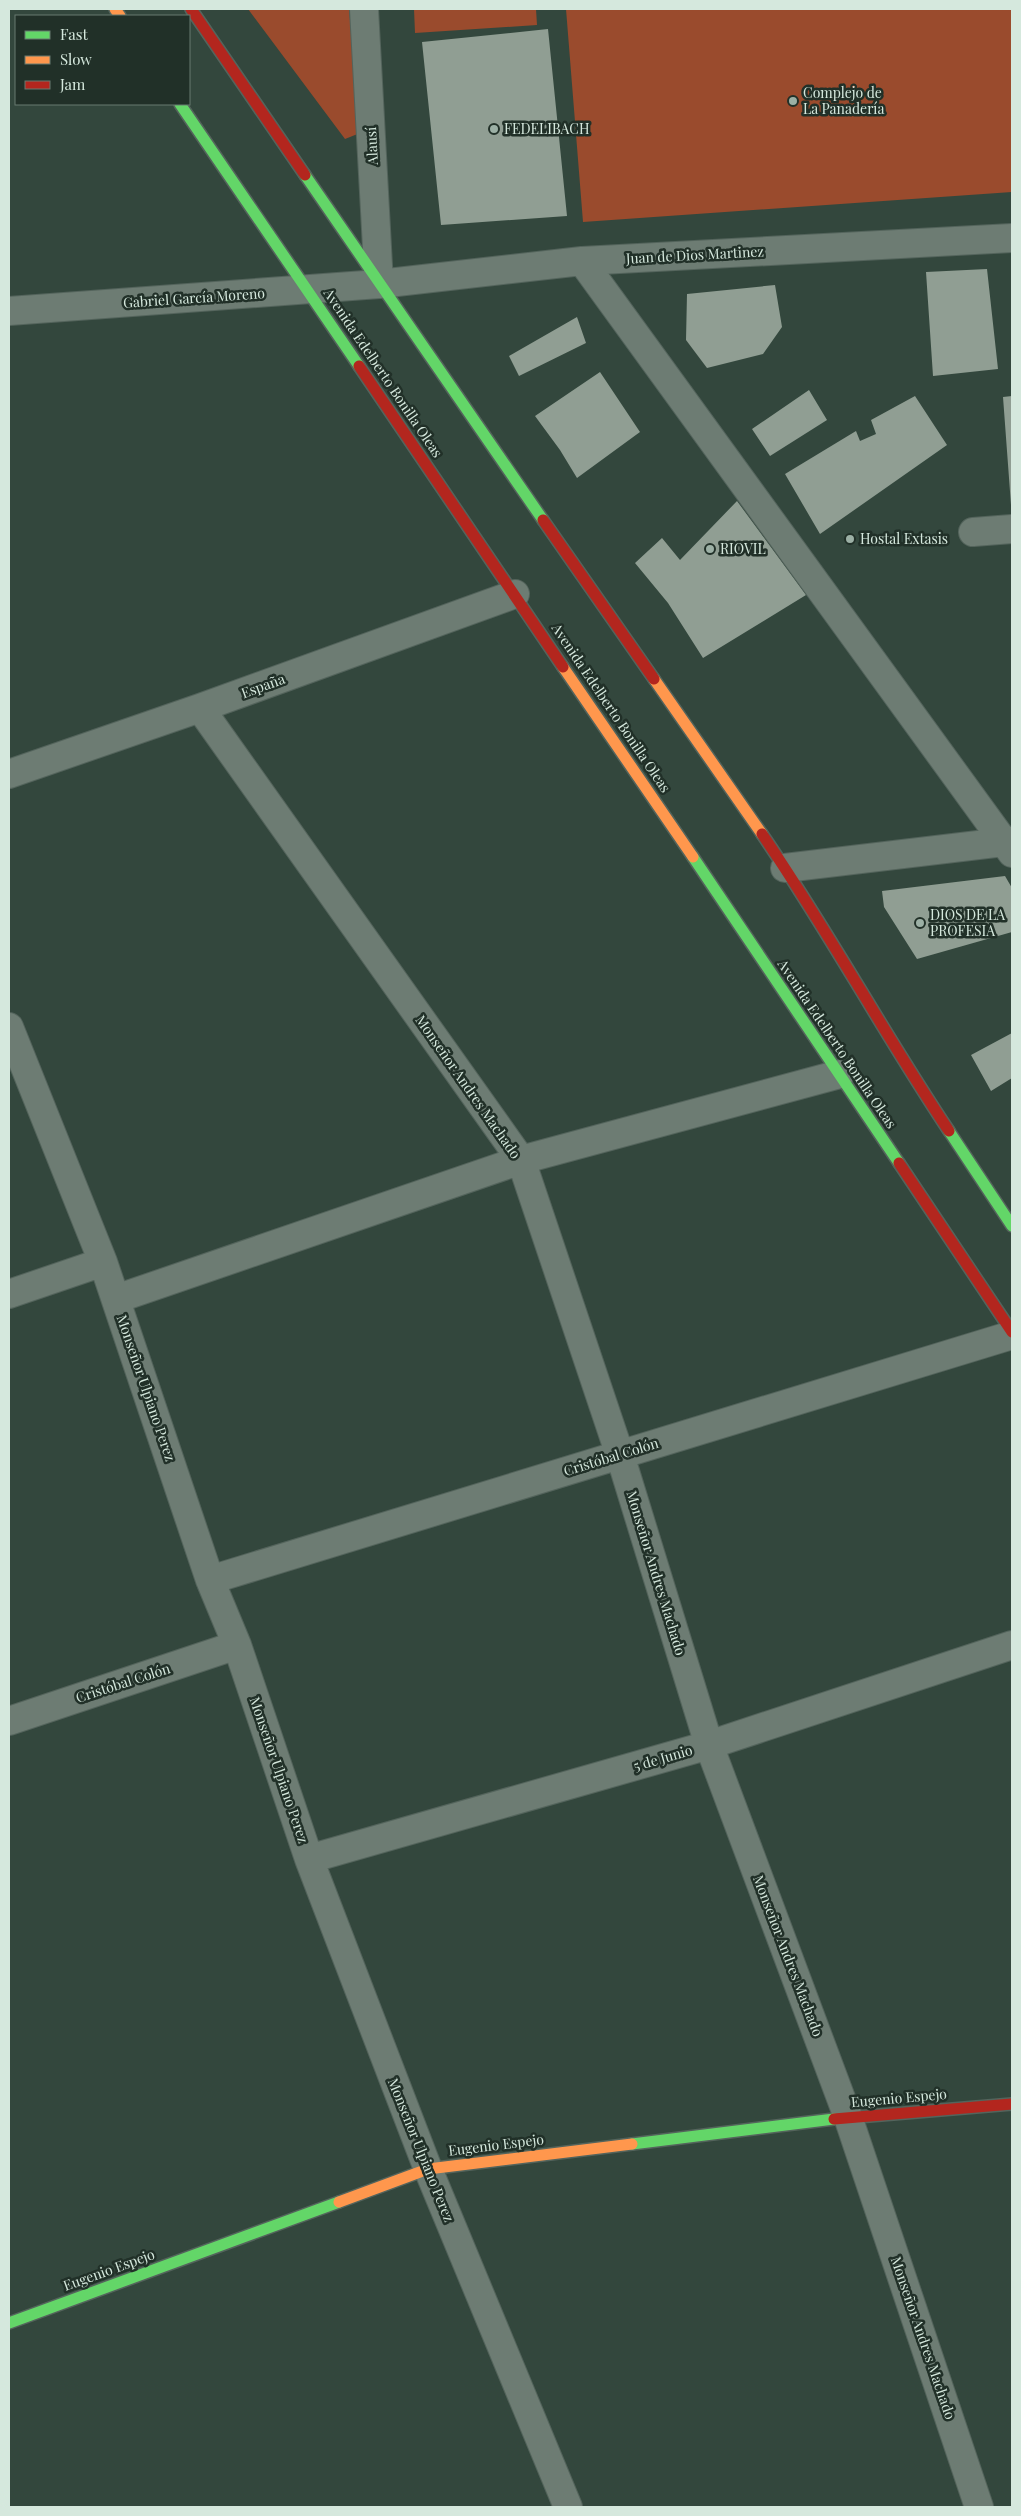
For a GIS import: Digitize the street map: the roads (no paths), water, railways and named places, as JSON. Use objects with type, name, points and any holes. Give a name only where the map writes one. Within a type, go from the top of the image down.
[{"type":"main road","points":[[191,9],[785,868],[899,1056],[1012,1226]]},
{"type":"main road","name":"Avenida Edelberto Bonilla Oleas","points":[[181,105],[840,1074],[1012,1333]]},
{"type":"main road","name":"Eugenio Espejo","points":[[9,2323],[428,2169],[848,2117],[1012,2104]]},
{"type":"street","name":"Alausí","points":[[364,9],[380,284]]},
{"type":"street","name":"Juan de Dios Martinez","points":[[380,284],[582,261],[1012,238]]},
{"type":"street","points":[[582,261],[1010,846]]},
{"type":"street","name":"Gabriel García Moreno","points":[[9,311],[380,284]]},
{"type":"street","points":[[973,532],[1012,529]]},
{"type":"street","name":"España","points":[[9,774],[200,708],[515,594]]},
{"type":"street","name":"Monseñor Andres Machado","points":[[200,708],[520,1160],[620,1455],[709,1745],[848,2117],[979,2507]]},
{"type":"street","points":[[785,868],[1010,846]]},
{"type":"street","name":"Monseñor Ulpiano Perez","points":[[9,1027],[104,1262],[210,1580],[237,1646],[309,1859],[428,2169],[568,2507]]},
{"type":"street","points":[[116,1299],[520,1160],[840,1074]]},
{"type":"street","points":[[9,1294],[104,1262]]},
{"type":"street","name":"Cristóbal Colón","points":[[210,1580],[1012,1333]]},
{"type":"street","name":"5 de Junio","points":[[309,1859],[709,1745],[1012,1645]]},
{"type":"street","name":"Cristóbal Colón","points":[[9,1721],[237,1646]]},
{"type":"place","name":"Complejo de La Panadería","points":[[793,101]]},
{"type":"place","name":"FEDELIBACH","points":[[494,129]]},
{"type":"place","name":"Hostal Extasis","points":[[850,539]]},
{"type":"place","name":"RIOVIL","points":[[710,549]]},
{"type":"place","name":"DIOS DE LA PROFESIA","points":[[920,923]]}]
